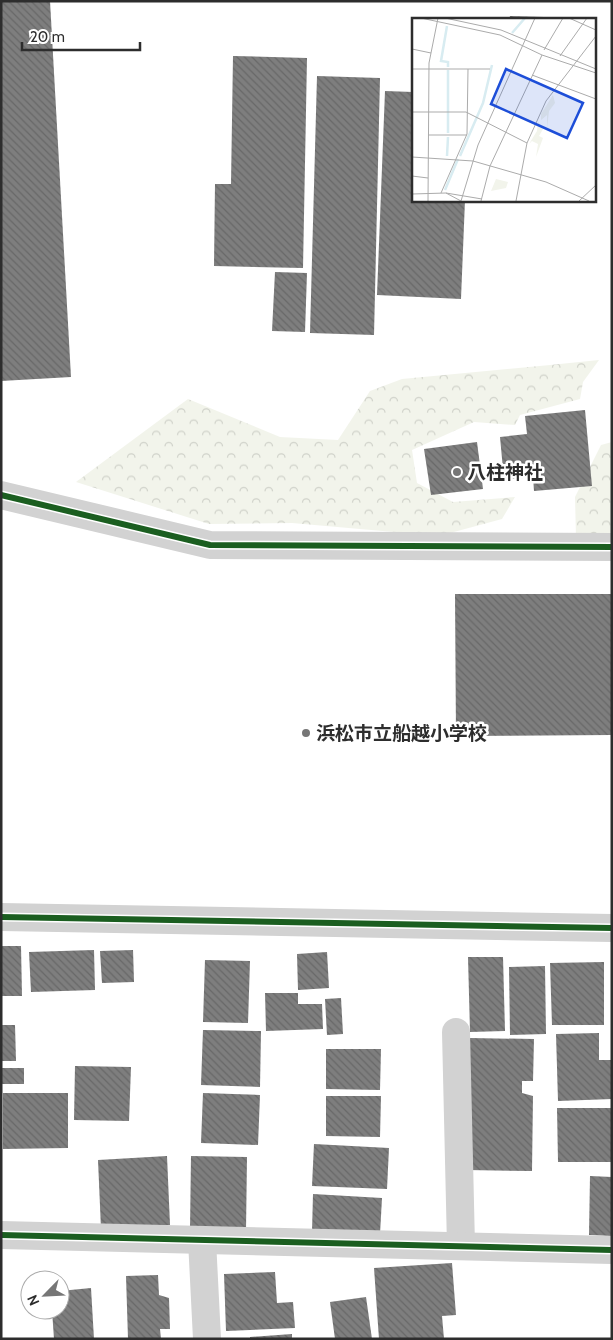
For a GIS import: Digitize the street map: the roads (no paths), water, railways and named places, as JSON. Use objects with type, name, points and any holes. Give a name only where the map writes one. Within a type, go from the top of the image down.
[{"type":"street","points":[[1,495],[210,545],[612,547]]},
{"type":"street","points":[[1,917],[612,928]]},
{"type":"street","points":[[456,1032],[461,1246]]},
{"type":"street","points":[[1,1235],[612,1250]]},
{"type":"street","points":[[202,1240],[207,1339]]},
{"type":"place","name":"八柱神社","points":[[457,472]]},
{"type":"place","name":"浜松市立船越小学校","points":[[306,733]]}]
